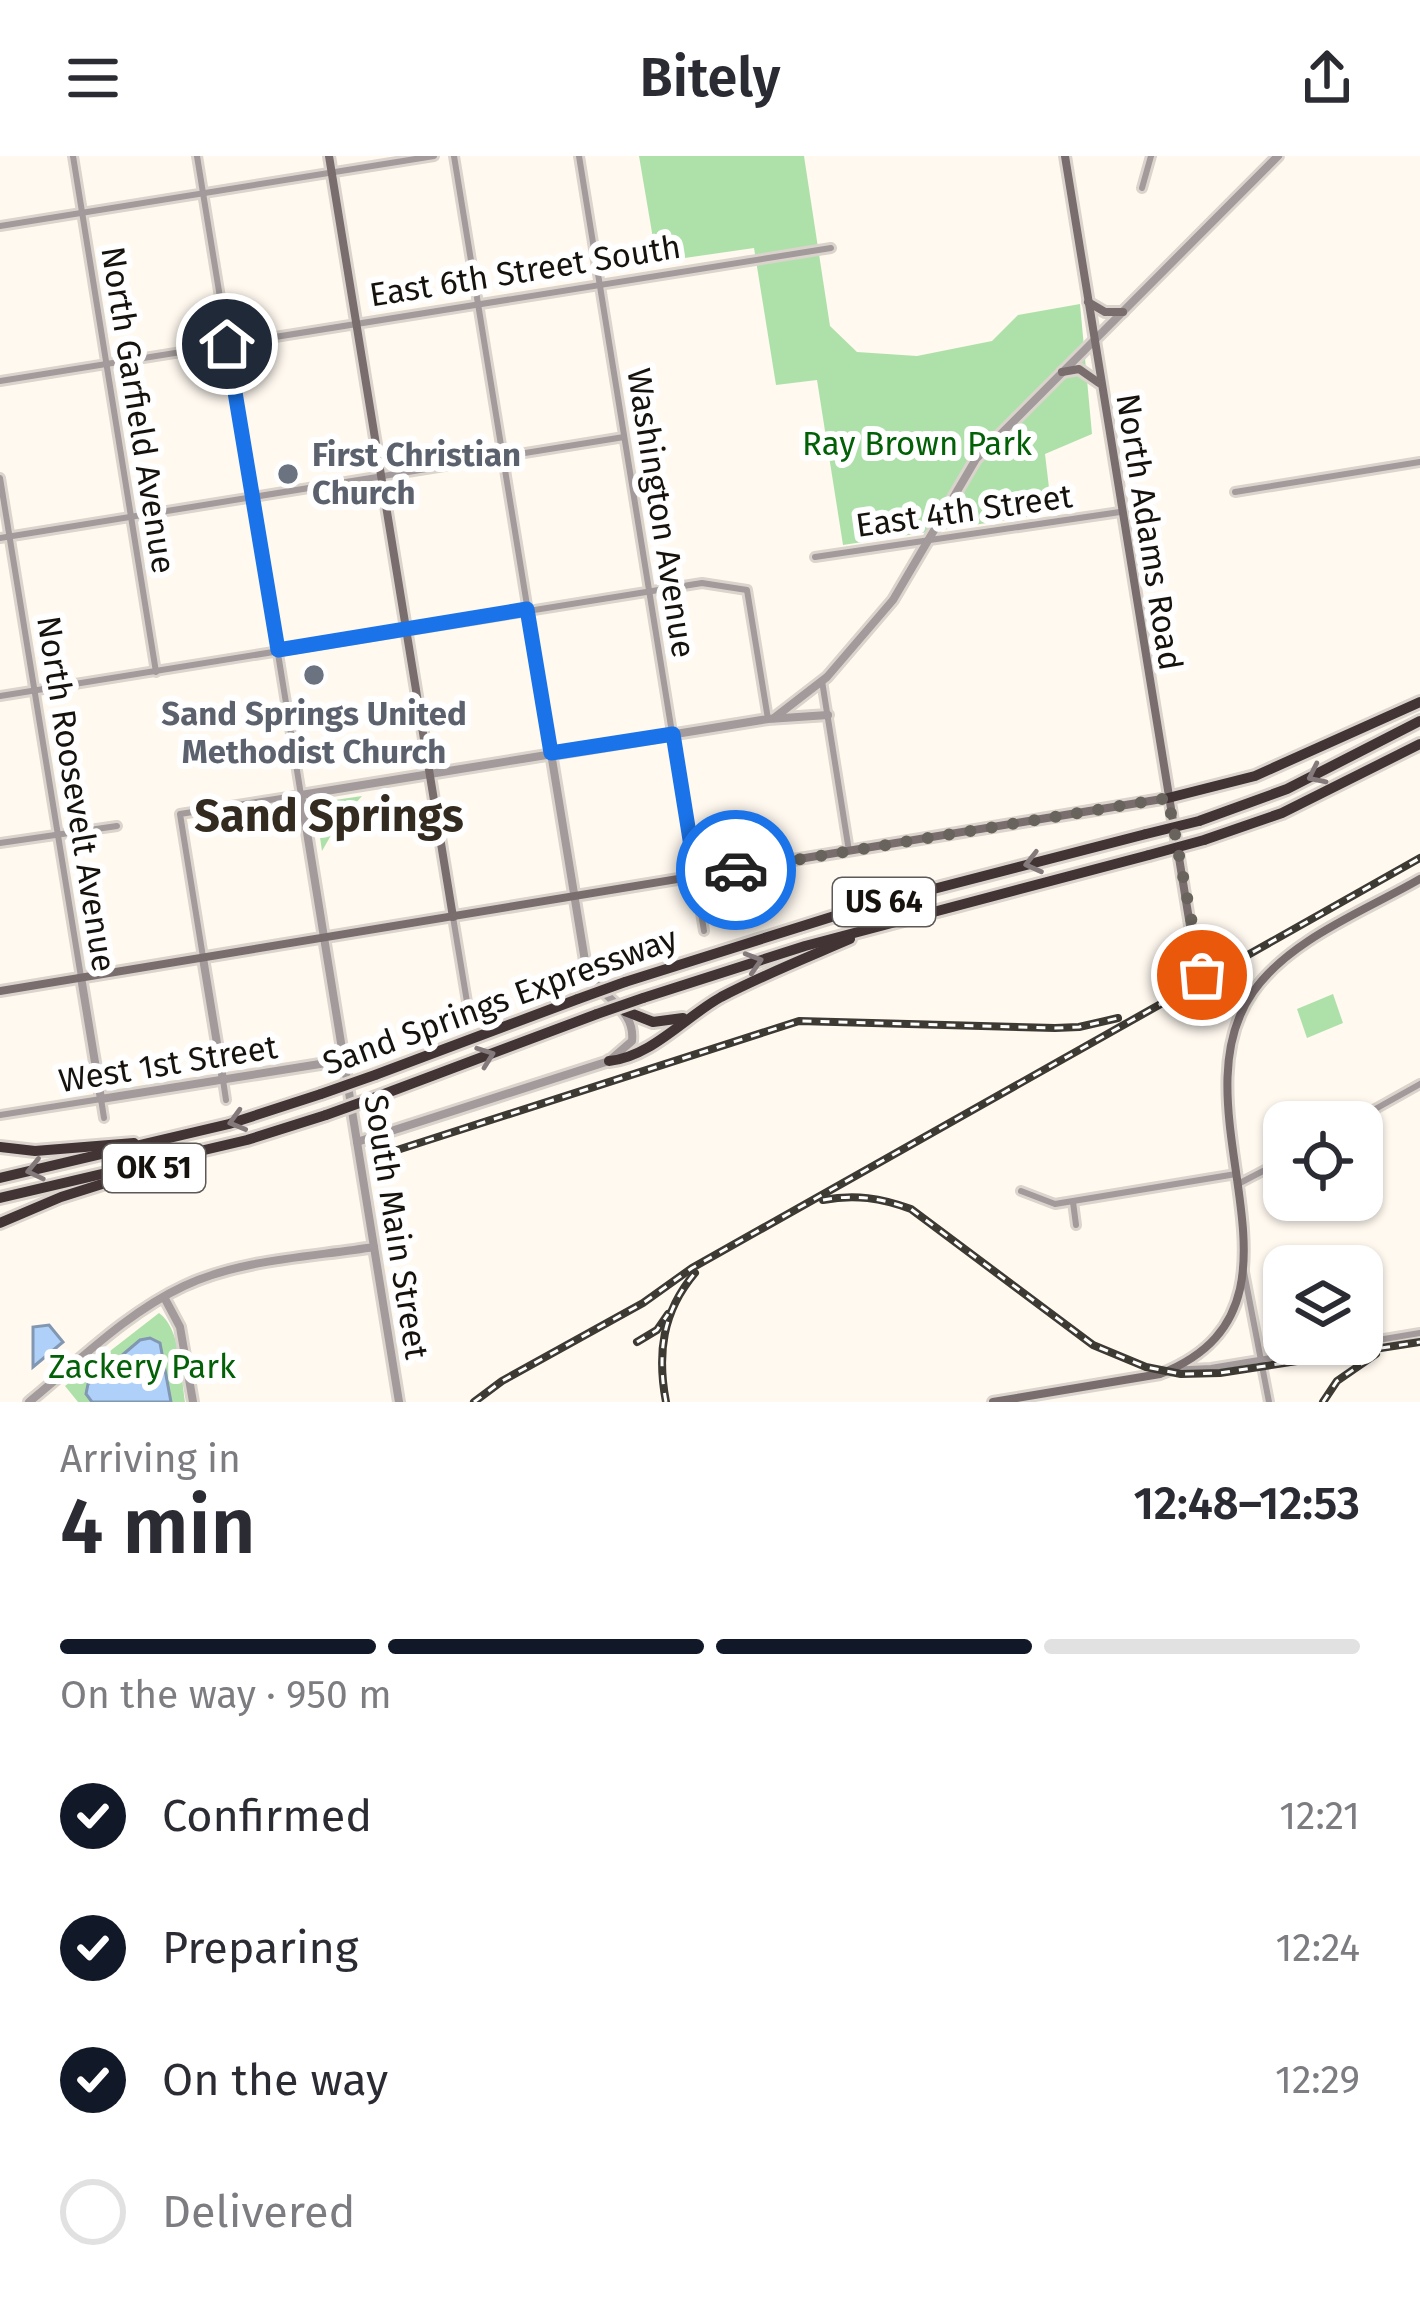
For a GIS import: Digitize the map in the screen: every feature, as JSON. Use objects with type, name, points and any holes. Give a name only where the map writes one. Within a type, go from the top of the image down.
[{"type":"highway","points":[[1168,798],[1255,776],[1420,702]]},
{"type":"highway","name":"Sand Springs Expressway","points":[[0,1178],[152,1143],[320,1094],[625,982],[839,914],[1198,821],[1287,789],[1420,721]]},
{"type":"highway","name":"Sand Springs Expressway","points":[[0,1198],[247,1140],[643,998],[891,922],[1204,840],[1282,814],[1420,744]]},
{"type":"highway","points":[[609,1061],[627,1060],[692,1015],[758,979],[891,922]]},
{"type":"highway","points":[[625,1011],[653,1022],[692,1015]]},
{"type":"highway","name":"OK 51","points":[[0,1223],[61,1197],[247,1140]]},
{"type":"highway","name":"OK 51","points":[[0,1147],[35,1151],[113,1142],[152,1143]]},
{"type":"main road","points":[[328,156],[453,917]]},
{"type":"main road","name":"North Adams Road","points":[[1065,156],[1188,916],[1202,975],[1213,990],[1243,1010]]},
{"type":"main road","points":[[1087,301],[1105,312],[1123,312]]},
{"type":"main road","points":[[1063,372],[1083,370],[1100,384]]},
{"type":"main road","points":[[0,991],[1168,798]]},
{"type":"main road","points":[[993,1402],[1169,1370],[1211,1341],[1232,1309],[1244,1272],[1246,1236],[1226,1107],[1225,1070],[1229,1043],[1243,1010],[1258,985],[1294,952],[1420,879]]},
{"type":"street","name":"North Garfield Avenue","points":[[73,156],[155,672]]},
{"type":"street","points":[[197,156],[301,795]]},
{"type":"street","points":[[0,226],[434,156]]},
{"type":"street","points":[[357,1142],[609,1061],[632,1041],[625,1011],[596,985],[586,967],[454,156]]},
{"type":"street","name":"Washington Avenue","points":[[579,156],[704,931]]},
{"type":"street","points":[[1142,188],[1151,156]]},
{"type":"street","points":[[770,719],[822,681],[893,600],[976,459],[1278,156]]},
{"type":"street","name":"East 6th Street South","points":[[0,381],[831,248]]},
{"type":"street","points":[[5,538],[625,436]]},
{"type":"street","points":[[1235,492],[1420,462]]},
{"type":"street","name":"North Roosevelt Avenue","points":[[0,478],[5,538],[35,691],[104,1118]]},
{"type":"street","name":"East 4th Street","points":[[814,557],[1120,512]]},
{"type":"street","points":[[0,695],[702,583],[747,590],[770,719]]},
{"type":"street","points":[[822,681],[849,851]]},
{"type":"street","points":[[226,1100],[180,814],[770,719],[828,715]]},
{"type":"street","name":"South Main Street","points":[[301,795],[399,1402]]},
{"type":"street","points":[[0,843],[117,826]]},
{"type":"street","points":[[453,917],[467,1002]]},
{"type":"street","name":"West 1st Street","points":[[0,1115],[344,1060]]},
{"type":"street","points":[[1383,1105],[1420,1084]]},
{"type":"street","points":[[1021,1191],[1046,1203],[1073,1202],[1237,1179],[1263,1168]]},
{"type":"street","points":[[1073,1202],[1076,1225]]},
{"type":"street","points":[[29,1402],[164,1297],[226,1272],[374,1247]]},
{"type":"street","points":[[1244,1272],[1269,1402]]},
{"type":"street","points":[[164,1297],[180,1327],[193,1402]]},
{"type":"street","points":[[1169,1370],[1420,1333]]},
{"type":"green space","name":"Ray Brown Park","points":[[639,156],[804,156],[830,326],[857,352],[917,356],[992,341],[1018,315],[1080,304],[1092,434],[1045,454],[1052,513],[843,545],[817,380],[776,385],[754,248],[657,262]]},
{"type":"green space","points":[[362,796],[338,823],[322,851],[315,803]]},
{"type":"green space","points":[[1333,994],[1343,1023],[1307,1038],[1297,1009]]},
{"type":"green space","name":"Zackery Park","points":[[159,1313],[176,1341],[185,1402],[78,1402],[65,1386]]},
{"type":"water","points":[[49,1325],[63,1342],[33,1367],[33,1327]]},
{"type":"water","points":[[140,1340],[160,1343],[171,1402],[92,1402],[86,1394],[88,1384]]},
{"type":"railway","points":[[474,1402],[502,1381],[643,1303],[692,1268],[1420,858]]},
{"type":"railway","points":[[391,1152],[799,1021],[1055,1028],[1118,1018]]},
{"type":"railway","points":[[823,1200],[868,1198],[911,1209],[1093,1345],[1146,1367],[1181,1374],[1220,1373],[1420,1342]]},
{"type":"railway","points":[[666,1402],[665,1334],[675,1303],[695,1273]]},
{"type":"railway","points":[[637,1342],[657,1330],[668,1314]]},
{"type":"railway","points":[[1323,1402],[1337,1381],[1360,1365]]},
{"type":"way so far","points":[[736,870],[1168,798],[1202,975]]},
{"type":"place","name":"First Christian Church","points":[[288,474]]},
{"type":"place","name":"Sand Springs United Methodist Church","points":[[314,675]]},
{"type":"district","name":"Sand Springs","points":[[329,816]]},
{"type":"route","points":[[227,344],[278,650],[527,609],[551,753],[673,734],[696,877],[736,870]]}]
